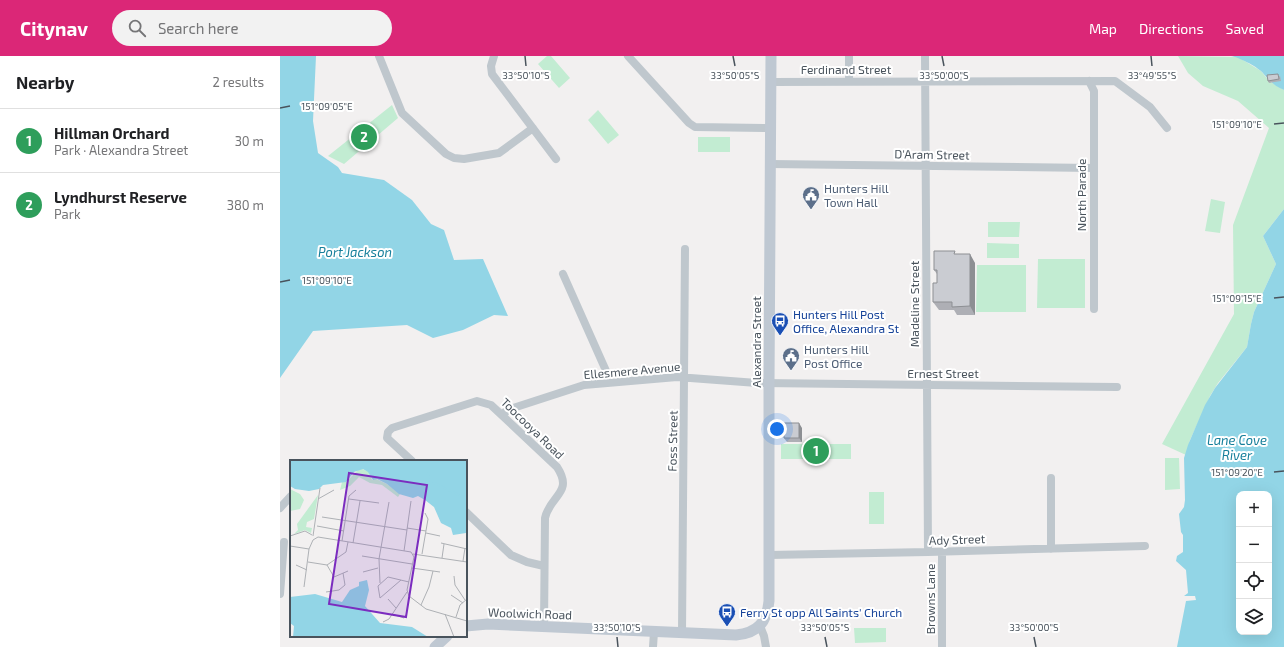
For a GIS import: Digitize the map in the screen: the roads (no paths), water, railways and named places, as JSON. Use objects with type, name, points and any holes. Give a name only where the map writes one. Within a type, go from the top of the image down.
[{"type":"street","points":[[379,56],[402,113],[446,154],[454,158],[464,159],[499,153],[532,128]]},
{"type":"street","points":[[494,56],[491,66],[492,74],[556,159]]},
{"type":"street","points":[[628,56],[689,123],[695,127],[771,128]]},
{"type":"street","name":"Alexandra Street","points":[[760,626],[768,612],[771,56]]},
{"type":"street","points":[[849,56],[849,81]]},
{"type":"street","name":"Madeline Street","points":[[925,56],[928,552]]},
{"type":"street","name":"North Parade","points":[[1089,81],[1094,91],[1094,309]]},
{"type":"street","name":"Ferdinand Street","points":[[772,82],[1115,81],[1150,107],[1167,128]]},
{"type":"street","name":"D'Aram Street","points":[[770,164],[1093,168]]},
{"type":"street","name":"Foss Street","points":[[682,633],[685,249]]},
{"type":"street","points":[[564,274],[611,382]]},
{"type":"street","name":"Ellesmere Avenue","points":[[502,414],[510,409],[584,385],[677,377],[769,384]]},
{"type":"street","name":"Ernest Street","points":[[769,384],[1117,387]]},
{"type":"street","name":"Toocooya Road","points":[[411,460],[387,438],[388,432],[392,428],[477,401],[491,405],[502,414],[557,467],[564,479],[564,486],[547,511],[545,518],[544,626]]},
{"type":"street","points":[[1051,478],[1051,548]]},
{"type":"street","points":[[280,508],[290,497]]},
{"type":"street","points":[[467,513],[511,555],[527,562],[544,566]]},
{"type":"street","points":[[280,594],[285,542]]},
{"type":"street","name":"Ady Street","points":[[769,555],[1145,546]]},
{"type":"street","name":"Browns Lane","points":[[942,552],[942,647]]},
{"type":"street","name":"Woolwich Road","points":[[467,626],[479,624],[544,626],[736,635],[748,633],[760,626]]},
{"type":"street","points":[[760,626],[766,647]]},
{"type":"street","points":[[653,647],[654,632]]},
{"type":"street","points":[[435,647],[446,637]]},
{"type":"water","name":"Port Jackson","points":[[280,56],[316,56],[313,121],[318,153],[338,167],[342,173],[384,180],[412,200],[431,224],[444,230],[454,260],[483,259],[508,316],[494,315],[463,330],[433,338],[407,325],[313,331],[280,378]]},
{"type":"water","points":[[1231,56],[1284,56],[1284,90],[1274,85],[1256,67]]},
{"type":"water","name":"Lane Cove River","points":[[1284,209],[1284,647],[1177,647],[1186,601],[1196,600],[1195,596],[1184,596],[1188,593],[1186,570],[1176,561],[1177,556],[1183,552],[1183,535],[1181,532],[1179,514],[1184,507],[1185,500],[1184,458],[1205,405],[1215,388],[1247,347],[1254,312],[1276,264],[1263,236]]},
{"type":"place","name":"Lyndhurst Reserve","points":[[364,137]]},
{"type":"place","name":"Hunters Hill Town Hall","points":[[811,210]]},
{"type":"place","name":"Hunters Hill Post Office, Alexandra St","points":[[780,336]]},
{"type":"place","name":"Hunters Hill Post Office","points":[[791,371]]},
{"type":"place","name":"Hillman Orchard","points":[[816,451]]},
{"type":"place","name":"Ferry St opp All Saints' Church","points":[[727,627]]}]
